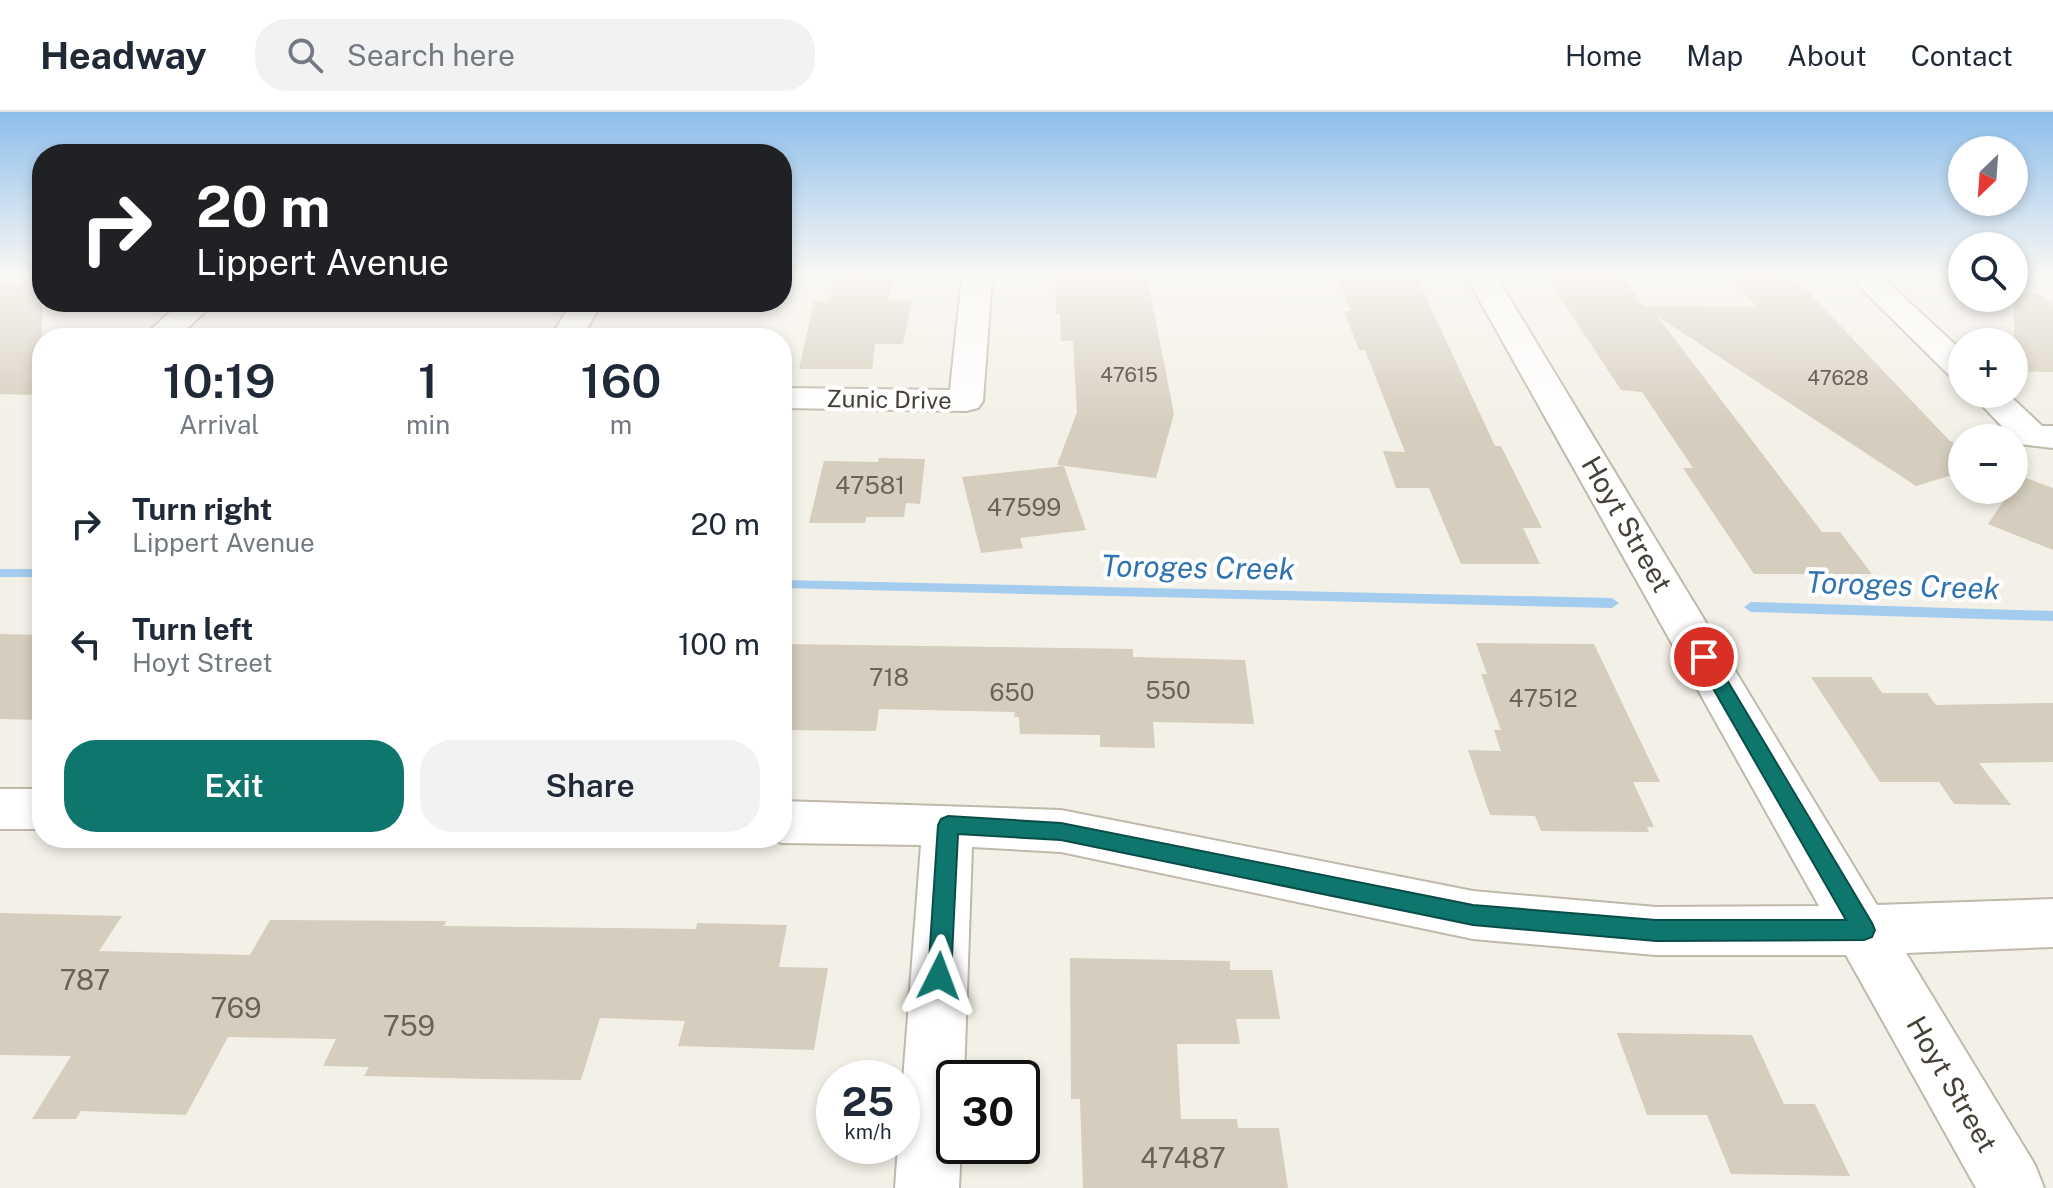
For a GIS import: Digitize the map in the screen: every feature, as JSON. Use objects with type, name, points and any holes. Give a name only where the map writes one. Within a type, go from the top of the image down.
[{"type":"street","name":"Zunic Drive","points":[[792,398],[966,401],[973,326]]},
{"type":"street","name":"Hoyt Street","points":[[1510,326],[2012,1188]]},
{"type":"street","points":[[1917,326],[1948,356]]},
{"type":"street","points":[[2006,408],[2042,437]]},
{"type":"street","points":[[0,809],[32,809]]},
{"type":"street","points":[[792,822],[1061,831],[1473,915],[1656,931],[1864,930],[2053,923]]},
{"type":"street","points":[[927,1188],[948,825]]},
{"type":"building","points":[[0,326],[42,326],[32,328],[32,393],[0,394]]},
{"type":"building","points":[[808,326],[907,326],[903,344],[875,344],[872,369],[799,369]]},
{"type":"building","points":[[1060,326],[1157,326],[1174,414],[1156,478],[1057,465],[1077,412],[1073,341],[1061,341]]},
{"type":"building","points":[[1350,326],[1439,326],[1495,446],[1501,446],[1542,528],[1523,528],[1540,564],[1461,564],[1429,488],[1396,488],[1383,451],[1405,452],[1365,350],[1359,350]]},
{"type":"building","points":[[1579,326],[1665,326],[1822,532],[1840,532],[1872,574],[1754,574],[1683,468],[1693,468],[1642,392],[1621,390]]},
{"type":"building","points":[[1673,326],[1841,326],[1948,439],[1948,476],[1916,486]]},
{"type":"building","points":[[2014,326],[2053,326],[2053,372],[2028,371],[2028,328]]},
{"type":"building","points":[[879,458],[925,459],[920,504],[906,503],[904,517],[866,517],[865,523],[809,523],[824,461],[878,462]]},
{"type":"building","points":[[1064,466],[1086,530],[1020,538],[1023,548],[981,553],[962,477]]},
{"type":"building","points":[[2028,479],[2053,488],[2053,550],[1988,524],[2002,504],[2028,504]]},
{"type":"building","points":[[0,634],[32,635],[32,720],[0,719]]},
{"type":"building","points":[[1476,643],[1594,644],[1660,782],[1633,782],[1654,827],[1647,827],[1649,832],[1541,831],[1535,816],[1490,815],[1468,750],[1501,751],[1494,730],[1501,730],[1481,674],[1487,674]]},
{"type":"building","points":[[792,644],[1133,649],[1133,657],[1245,660],[1254,724],[1153,722],[1155,748],[1100,747],[1100,735],[1020,734],[1019,717],[1014,717],[1015,712],[879,709],[876,731],[792,730]]},
{"type":"building","points":[[1811,677],[1871,677],[1882,693],[1927,693],[1936,705],[2053,703],[2053,762],[1979,763],[2011,805],[1954,804],[1939,782],[1880,782]]},
{"type":"building","points":[[0,913],[122,916],[99,951],[250,955],[270,920],[446,921],[444,926],[696,929],[697,923],[787,925],[779,967],[828,968],[814,1050],[678,1046],[685,1021],[600,1018],[581,1080],[486,1079],[364,1076],[369,1067],[323,1066],[336,1039],[228,1037],[186,1115],[81,1111],[76,1119],[32,1119],[71,1056],[0,1055]]},
{"type":"building","points":[[1070,958],[1230,961],[1230,970],[1272,970],[1280,1019],[1236,1019],[1240,1044],[1177,1044],[1181,1119],[1237,1119],[1238,1128],[1279,1128],[1288,1188],[1083,1188],[1080,1099],[1071,1099]]},
{"type":"building","points":[[1617,1033],[1752,1035],[1784,1104],[1815,1104],[1850,1176],[1731,1174],[1707,1115],[1647,1115]]},
{"type":"waterway","name":"Toroges Creek","points":[[0,573],[32,573]]},
{"type":"waterway","name":"Toroges Creek","points":[[792,584],[1612,603]]},
{"type":"waterway","name":"Toroges Creek","points":[[1751,607],[2053,616]]},
{"type":"route","points":[[939,976],[948,825],[1061,831],[1473,915],[1656,931],[1864,930],[1704,657]]}]
